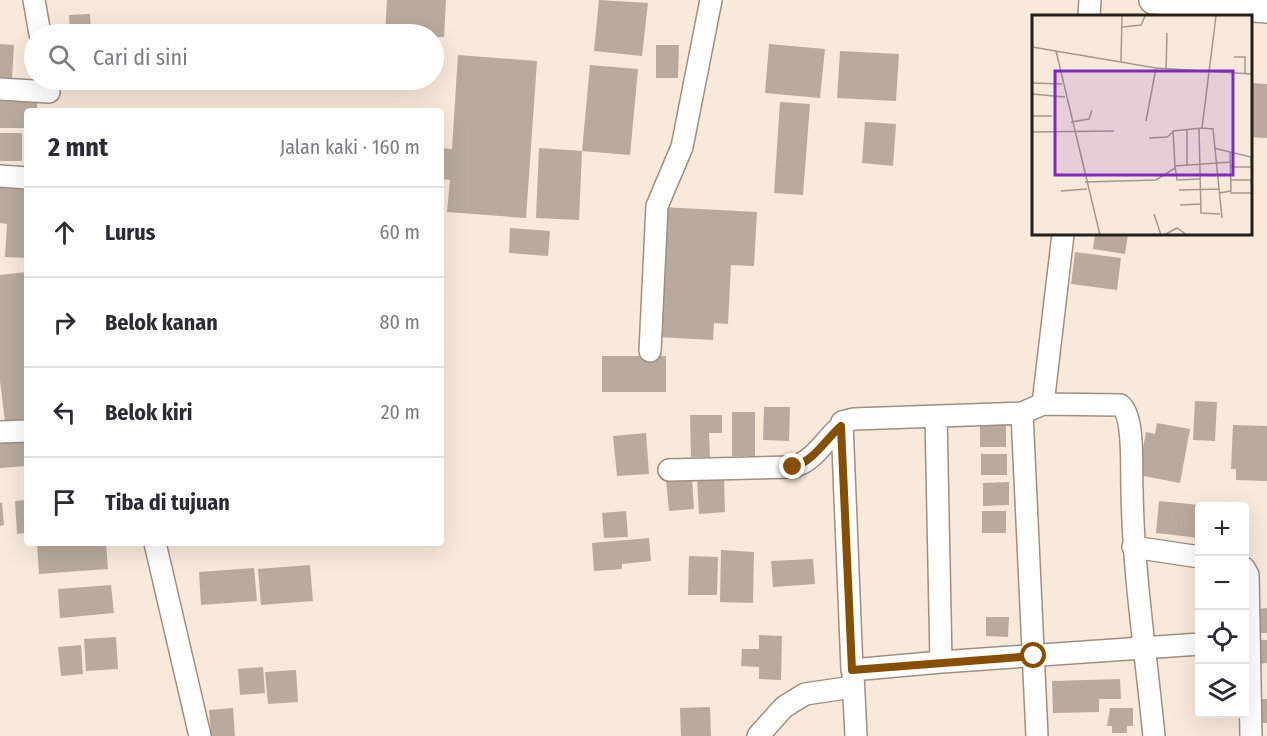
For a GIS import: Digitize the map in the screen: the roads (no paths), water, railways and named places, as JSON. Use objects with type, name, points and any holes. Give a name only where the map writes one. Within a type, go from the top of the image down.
[{"type":"street","points":[[34,0],[38,24]]},
{"type":"street","points":[[650,351],[657,206],[682,147],[711,0]]},
{"type":"street","points":[[1089,15],[1090,0]]},
{"type":"street","points":[[1153,0],[1267,9]]},
{"type":"street","points":[[0,89],[50,94]]},
{"type":"street","points":[[0,176],[24,178]]},
{"type":"street","points":[[1042,404],[1063,236]]},
{"type":"street","points":[[669,470],[793,467],[810,460],[829,436],[847,419],[1022,413],[1042,404],[1120,405],[1126,410],[1131,434],[1133,547],[1154,736]]},
{"type":"street","points":[[1022,413],[1037,736]]},
{"type":"street","points":[[936,416],[941,662]]},
{"type":"street","points":[[841,426],[856,736]]},
{"type":"street","points":[[0,432],[24,431]]},
{"type":"street","points":[[156,546],[200,736]]},
{"type":"street","points":[[1133,547],[1195,556]]},
{"type":"street","points":[[1249,619],[1253,574]]},
{"type":"street","points":[[758,736],[784,707],[805,694],[853,678],[941,662],[1195,644]]},
{"type":"street","points":[[1249,648],[1259,680],[1251,736]]}]
